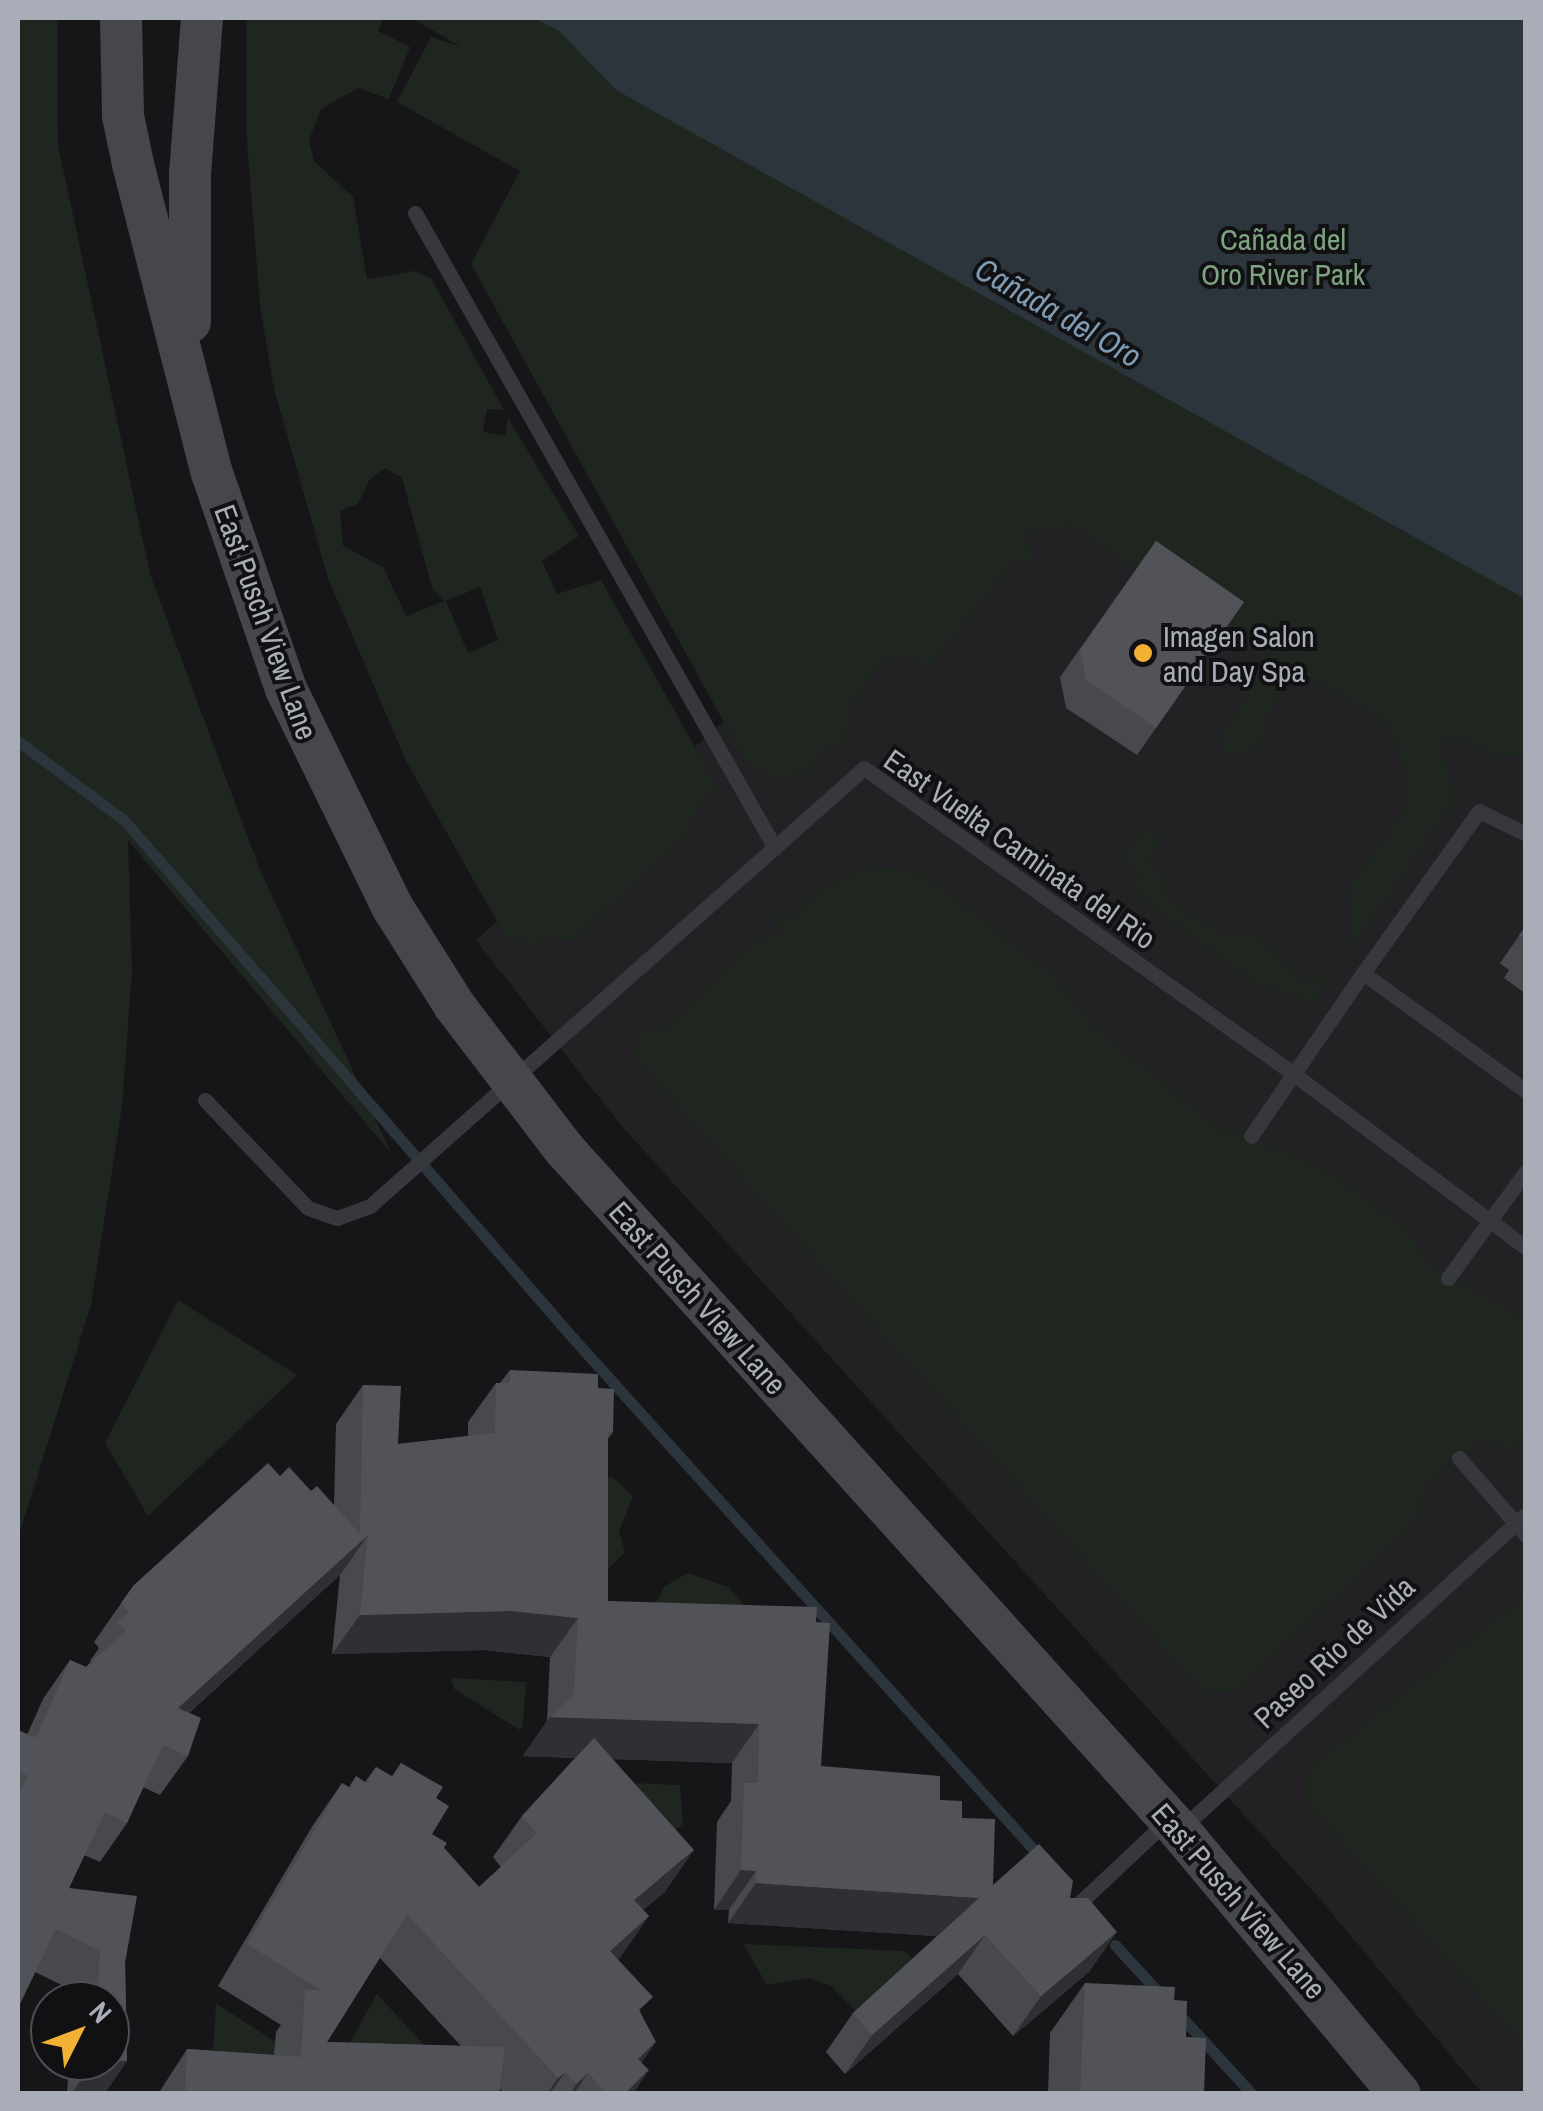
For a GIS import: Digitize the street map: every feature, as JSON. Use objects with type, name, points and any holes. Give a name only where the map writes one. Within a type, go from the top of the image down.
[{"type":"main road","name":"East Pusch View Lane","points":[[121,18],[129,148],[193,383],[212,474],[247,581],[331,791],[403,924],[510,1081],[1174,1825],[1400,2094]]},
{"type":"main road","name":"East Pusch View Lane","points":[[193,383],[189,210],[202,18]]},
{"type":"lane","points":[[414,213],[774,848]]},
{"type":"lane","name":"East Vuelta Caminata del Rio","points":[[205,1100],[308,1208],[337,1218],[389,1192],[864,768],[1291,1072],[1526,1248]]},
{"type":"lane","points":[[1251,1136],[1291,1072],[1479,811],[1526,834]]},
{"type":"lane","points":[[1363,973],[1526,1091]]},
{"type":"lane","points":[[1448,1278],[1526,1172]]},
{"type":"lane","points":[[1458,1458],[1519,1530]]},
{"type":"lane","name":"Paseo Rio de Vida","points":[[1063,1919],[1519,1530],[1526,1514]]},
{"type":"shaded area","points":[[1031,450],[1525,724],[1525,2093],[1482,2093],[1320,1899],[619,1123],[476,940]]},
{"type":"green space","points":[[18,18],[57,18],[58,145],[150,574],[260,870],[391,1153],[128,840],[132,971],[122,1107],[91,1305],[18,1538]]},
{"type":"green space","points":[[247,18],[383,18],[378,31],[410,47],[389,99],[358,88],[321,109],[309,140],[314,161],[353,197],[367,279],[415,271],[431,278],[504,410],[487,409],[483,432],[505,436],[508,418],[579,536],[542,561],[557,594],[601,580],[712,777],[717,793],[705,795],[683,838],[573,940],[542,938],[540,945],[507,939],[406,761],[328,578],[274,389],[260,305],[247,141]],"holes":[[[385,468],[402,478],[432,588],[445,601],[406,616],[383,567],[343,546],[340,510],[358,504],[370,479]],[[480,587],[498,640],[468,653],[446,601]]]},
{"type":"green space","points":[[412,18],[1525,18],[1525,755],[1499,757],[1459,739],[1441,742],[1454,800],[1353,949],[1348,888],[1401,815],[1405,777],[1394,736],[1379,716],[1237,639],[1074,526],[1028,534],[1033,567],[1015,559],[930,666],[906,655],[882,661],[851,704],[844,742],[837,749],[831,743],[811,761],[816,767],[809,773],[774,777],[748,766],[471,264],[520,171],[397,102],[431,37],[461,47]]},
{"type":"green space","points":[[1266,668],[1278,669],[1286,683],[1265,721],[1262,742],[1246,754],[1226,753],[1219,737]]},
{"type":"green space","points":[[1145,826],[1162,839],[1147,863],[1162,876],[1166,899],[1225,936],[1248,934],[1266,943],[1302,980],[1329,976],[1312,1010],[1299,996],[1259,986],[1141,898],[1135,885],[1140,872],[1121,857]]},
{"type":"green space","points":[[875,866],[923,874],[1050,972],[1092,1025],[1220,1130],[1232,1129],[1328,1171],[1403,1226],[1433,1268],[1525,1318],[1525,1435],[1511,1450],[1479,1438],[1426,1486],[1420,1514],[1407,1529],[1234,1693],[1202,1691],[633,1056],[636,1030],[667,1028],[755,941],[783,933],[765,908],[793,918],[821,887]]},
{"type":"green space","points":[[178,1300],[297,1375],[148,1516],[105,1443]]},
{"type":"green space","points":[[613,1477],[633,1497],[619,1531],[625,1552],[589,1588],[604,1478]]},
{"type":"green space","points":[[688,1573],[728,1587],[742,1602],[748,1628],[650,1613],[665,1586]]},
{"type":"green space","points":[[1525,1596],[1525,2047],[1305,1801],[1306,1770]]},
{"type":"green space","points":[[451,1678],[526,1682],[523,1726],[520,1730],[454,1689]]},
{"type":"green space","points":[[611,1782],[680,1785],[683,1824],[652,1849]]},
{"type":"green space","points":[[743,1944],[904,1951],[912,1959],[859,2014],[831,1986],[808,1978],[767,1985]]},
{"type":"green space","points":[[377,1994],[468,2093],[402,2094],[340,2060]]},
{"type":"green space","points":[[216,2003],[274,2041],[277,2037],[301,2051],[212,2067]]},
{"type":"water","name":"Cañada del Oro River Park","points":[[535,18],[1525,18],[1525,599],[616,90],[559,31]]},
{"type":"building","name":"Imagen Salon and Day Spa","points":[[1156,541],[1244,602],[1156,728],[1086,680],[1080,650]]},
{"type":"building","points":[[510,1370],[598,1374],[598,1388],[614,1389],[613,1432],[608,1432],[608,1601],[817,1607],[816,1622],[830,1623],[821,1766],[940,1776],[940,1800],[962,1801],[962,1818],[995,1819],[993,1885],[1039,1844],[1073,1881],[1070,1898],[1088,1898],[1117,1932],[1041,1996],[985,1935],[872,2035],[853,2013],[979,1898],[756,1883],[756,1871],[741,1870],[744,1783],[758,1783],[759,1724],[550,1717],[574,1694],[578,1618],[512,1611],[360,1615],[368,1535],[178,1708],[201,1718],[188,1756],[163,1745],[127,1823],[105,1812],[69,1888],[137,1896],[125,1981],[98,1981],[100,1951],[56,1929],[18,2008],[18,1796],[28,1776],[18,1771],[18,1730],[36,1738],[70,1660],[86,1667],[126,1631],[117,1622],[129,1612],[121,1603],[134,1585],[268,1463],[280,1476],[289,1467],[311,1491],[317,1486],[360,1534],[363,1385],[401,1386],[398,1444],[495,1433],[496,1383],[510,1383]]},
{"type":"building","points":[[594,1738],[694,1850],[634,1900],[649,1916],[610,1951],[653,1997],[639,2010],[656,2042],[638,2059],[649,2070],[624,2094],[607,2094],[588,2073],[576,2084],[565,2072],[558,2078],[407,1914],[327,2042],[505,2047],[499,2094],[185,2094],[187,2049],[301,2057],[305,1990],[321,1990],[247,1944],[342,1783],[350,1788],[356,1776],[366,1783],[376,1767],[393,1777],[401,1763],[443,1787],[436,1798],[449,1806],[432,1834],[447,1843],[444,1848],[479,1887],[537,1833],[522,1816]]},
{"type":"building","points":[[1085,1983],[1175,1987],[1174,2000],[1187,2001],[1186,2037],[1206,2038],[1204,2094],[1080,2094]]},
{"type":"waterway","points":[[18,741],[124,820],[572,1337],[1043,1860]]},
{"type":"waterway","points":[[1115,1945],[1161,1995]]},
{"type":"waterway","points":[[1177,2012],[1252,2094]]},
{"type":"place","name":"Imagen Salon and Day Spa","points":[[1143,653]]},
{"type":"water label","name":"Cañada del Oro","points":[[1058,313]]}]
